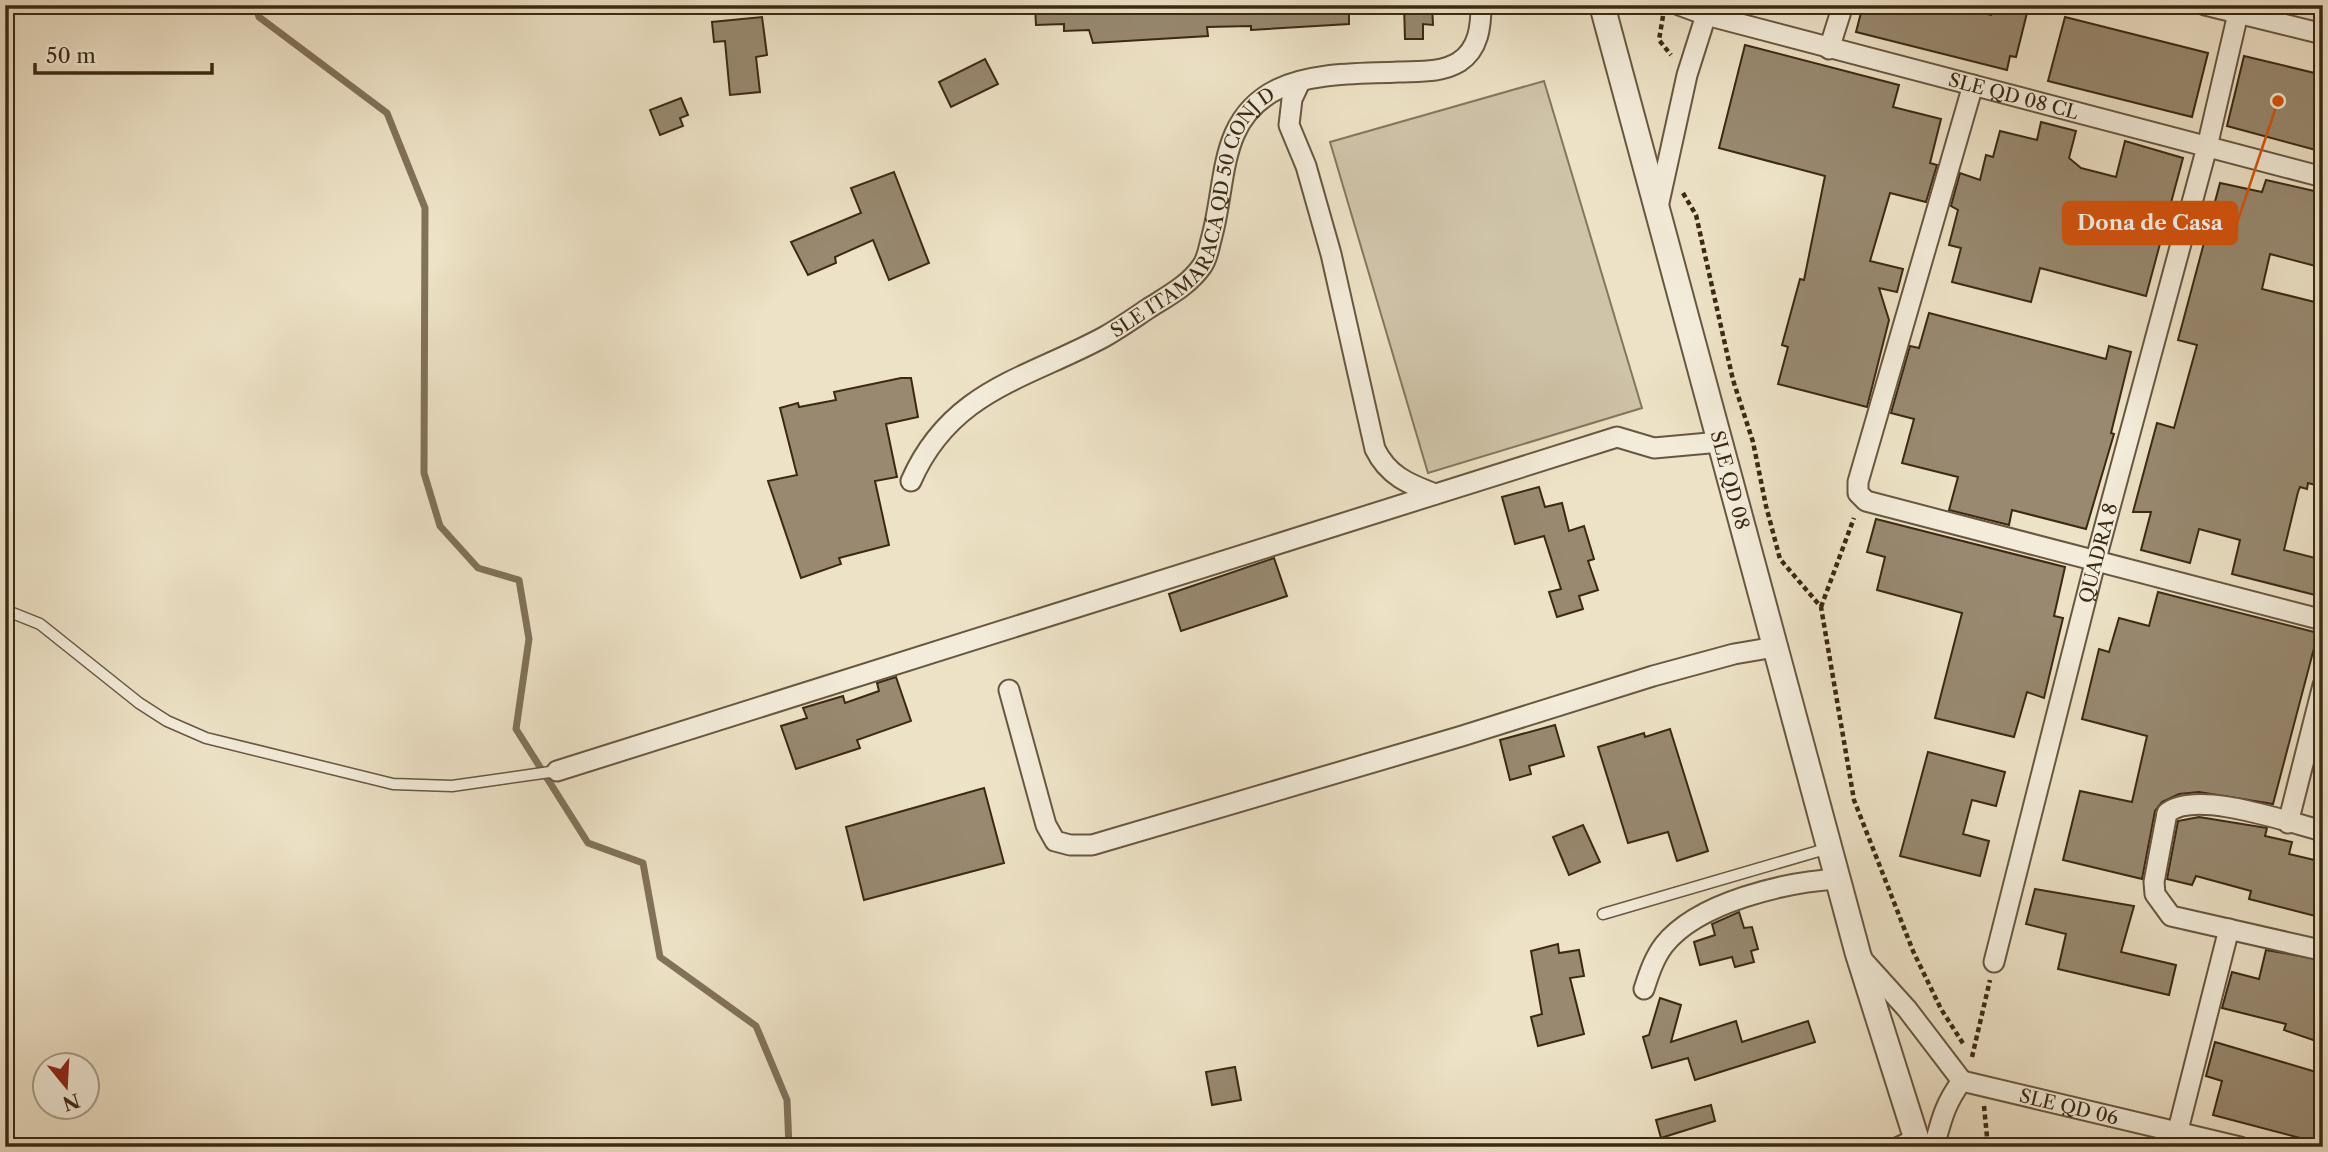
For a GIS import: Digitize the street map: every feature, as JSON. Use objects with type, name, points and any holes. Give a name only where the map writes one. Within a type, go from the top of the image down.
[{"type":"street","name":"SLE ITAMARACÁ QD 50 CONJ D","points":[[911,481],[923,452],[968,406],[997,387],[1105,337],[1190,281],[1204,263],[1215,226],[1226,162],[1237,124],[1263,97],[1300,82],[1329,77],[1437,71],[1460,61],[1475,43],[1481,28],[1481,5]]},
{"type":"street","name":"SLE QD 08","points":[[1602,5],[1858,954],[1917,1145]]},
{"type":"street","name":"SLE QD 08 CL","points":[[1679,5],[1829,49],[2323,177]]},
{"type":"street","points":[[1829,49],[1843,5]]},
{"type":"street","points":[[2205,5],[2239,9],[2323,34]]},
{"type":"street","points":[[2207,147],[2239,9]]},
{"type":"street","points":[[1657,211],[1687,75],[1706,15]]},
{"type":"street","points":[[1300,82],[1292,99],[1289,125],[1306,166],[1331,254],[1375,449],[1383,467],[1407,483],[1435,494]]},
{"type":"street","points":[[1973,85],[1858,482],[1862,498],[2323,620]]},
{"type":"street","name":"QUADRA 8","points":[[1994,962],[2096,559],[2207,147]]},
{"type":"street","points":[[557,771],[1617,437],[1654,448],[1720,442]]},
{"type":"street","points":[[1009,690],[1046,825],[1055,841],[1070,845],[1092,845],[1653,677],[1734,654],[1775,647]]},
{"type":"street","points":[[2288,823],[2323,685]]},
{"type":"street","points":[[2323,831],[2204,803],[2182,806],[2167,813],[2154,882],[2162,908],[2171,916],[2316,949],[2323,947]]},
{"type":"street","points":[[1644,989],[1654,961],[1665,943],[1699,919],[1737,901],[1780,887],[1838,879]]},
{"type":"street","points":[[2178,1130],[2229,929]]},
{"type":"street","points":[[1858,954],[1972,1083],[1947,1099],[1941,1115],[1917,1145]]},
{"type":"street","name":"SLE QD 06","points":[[1972,1083],[2178,1130],[2240,1147]]},
{"type":"lane","points":[[5,610],[40,624],[139,703],[167,721],[205,738],[393,784],[452,786],[557,771]]},
{"type":"lane","points":[[1603,914],[1829,848]]},
{"type":"path","points":[[1664,5],[1659,40],[1687,75]]},
{"type":"path","points":[[1666,164],[1696,215],[1733,380],[1754,442],[1766,506],[1780,559],[1821,607]]},
{"type":"path","points":[[1862,498],[1821,607],[1854,800],[1913,951],[1941,1009],[1972,1058]]},
{"type":"path","points":[[1988,1147],[1972,1083],[1972,1058],[1994,962]]},
{"type":"shaded area","points":[[1544,81],[1642,408],[1428,473],[1330,142]]},
{"type":"building","points":[[1035,5],[1349,5],[1349,24],[1251,30],[1251,26],[1207,27],[1208,36],[1093,43],[1089,30],[1064,31],[1064,24],[1036,25]]},
{"type":"building","points":[[1404,5],[1432,5],[1433,25],[1423,24],[1423,39],[1405,39]]},
{"type":"building","points":[[1863,5],[1957,5],[1991,15],[1994,5],[2029,5],[2016,57],[2010,56],[2007,70],[1856,32]]},
{"type":"building","points":[[762,17],[767,55],[756,57],[760,92],[730,95],[725,41],[714,42],[712,22]]},
{"type":"building","points":[[2065,17],[2208,53],[2192,117],[2048,81]]},
{"type":"building","points":[[1745,45],[1899,85],[1893,107],[1941,119],[1930,163],[1937,165],[1926,202],[1890,193],[1870,261],[1903,269],[1897,292],[1879,288],[1889,320],[1867,407],[1778,384],[1788,347],[1782,345],[1800,279],[1804,280],[1825,176],[1719,148]]},
{"type":"building","points":[[2244,56],[2323,75],[2323,152],[2227,126]]},
{"type":"building","points":[[985,59],[998,84],[951,107],[939,82]]},
{"type":"building","points":[[681,98],[688,115],[680,118],[683,126],[660,135],[650,110]]},
{"type":"building","points":[[2041,122],[2076,131],[2069,158],[2081,168],[2116,177],[2125,141],[2183,158],[2146,296],[2040,268],[2031,302],[1952,282],[1961,248],[1949,245],[1958,210],[1951,206],[1960,173],[1980,180],[1986,155],[1993,157],[2000,131],[2037,140]]},
{"type":"building","points":[[894,172],[929,263],[889,280],[873,240],[835,257],[836,263],[808,275],[791,242],[861,213],[851,188]]},
{"type":"building","points":[[2266,180],[2323,193],[2323,268],[2270,254],[2262,289],[2323,304],[2323,467],[2319,486],[2308,483],[2307,489],[2300,487],[2284,550],[2323,560],[2323,597],[2232,574],[2240,540],[2199,529],[2190,563],[2141,550],[2151,512],[2133,512],[2157,423],[2174,428],[2197,345],[2178,340],[2220,183],[2262,192]]},
{"type":"building","points":[[1929,313],[2106,359],[2109,346],[2131,352],[2111,433],[2114,434],[2086,529],[2012,510],[2009,525],[1949,510],[1958,477],[1902,463],[1914,419],[1891,413],[1910,346],[1919,348]]},
{"type":"building","points":[[911,378],[918,417],[886,424],[897,477],[875,481],[889,545],[839,558],[841,564],[801,578],[768,481],[797,475],[780,408],[798,403],[799,407],[836,400],[834,392]]},
{"type":"building","points":[[1539,487],[1545,507],[1562,503],[1569,531],[1584,526],[1594,559],[1588,561],[1598,590],[1579,596],[1583,609],[1557,617],[1549,592],[1561,589],[1544,536],[1515,544],[1502,497]]},
{"type":"building","points":[[1876,519],[2065,567],[2054,616],[2063,618],[2044,698],[2027,692],[2014,737],[1935,718],[1962,613],[1877,590],[1885,557],[1867,552]]},
{"type":"building","points":[[1274,558],[1287,596],[1181,631],[1169,594]]},
{"type":"building","points":[[2158,592],[2318,633],[2273,804],[2199,792],[2179,794],[2162,802],[2155,811],[2142,879],[2063,860],[2080,791],[2132,802],[2147,736],[2082,719],[2099,649],[2109,652],[2119,618],[2149,626]]},
{"type":"building","points":[[896,677],[911,721],[857,740],[860,748],[796,769],[781,726],[807,718],[803,708],[843,696],[845,703],[879,691],[877,683]]},
{"type":"building","points":[[1555,725],[1564,756],[1529,766],[1531,774],[1510,780],[1500,740]]},
{"type":"building","points":[[1670,729],[1708,851],[1677,861],[1668,832],[1628,843],[1598,747],[1644,733],[1645,737]]},
{"type":"building","points":[[1928,752],[2005,772],[1996,806],[1972,800],[1963,834],[1989,841],[1980,876],[1900,856]]},
{"type":"building","points":[[984,788],[1004,863],[864,900],[846,827]]},
{"type":"building","points":[[2199,817],[2267,828],[2265,836],[2292,842],[2289,854],[2323,862],[2323,918],[2249,899],[2251,891],[2196,876],[2192,885],[2167,879],[2178,821]]},
{"type":"building","points":[[1583,825],[1600,862],[1569,875],[1553,837]]},
{"type":"building","points":[[2035,889],[2134,906],[2121,952],[2176,965],[2169,995],[2058,969],[2066,934],[2026,924]]},
{"type":"building","points":[[1739,912],[1744,928],[1752,927],[1758,949],[1751,951],[1754,962],[1735,967],[1732,957],[1700,965],[1694,942],[1715,935],[1712,924]]},
{"type":"building","points":[[1558,944],[1559,953],[1579,950],[1584,976],[1570,978],[1584,1034],[1538,1046],[1531,1017],[1542,1014],[1531,951]]},
{"type":"building","points":[[2266,950],[2323,960],[2323,1014],[2316,1041],[2284,1030],[2286,1024],[2222,1008],[2232,972],[2259,979]]},
{"type":"building","points":[[1660,998],[1681,1005],[1671,1042],[1736,1021],[1742,1042],[1808,1021],[1815,1042],[1695,1080],[1688,1058],[1652,1068],[1643,1037],[1649,1035]]},
{"type":"building","points":[[2215,1042],[2323,1074],[2323,1144],[2213,1115],[2222,1081],[2206,1076]]},
{"type":"building","points":[[1235,1067],[1241,1100],[1212,1105],[1206,1072]]},
{"type":"building","points":[[1711,1105],[1715,1121],[1661,1138],[1656,1120]]},
{"type":"waterway","points":[[255,5],[259,17],[387,113],[425,208],[424,473],[440,526],[478,568],[519,580],[529,639],[516,729],[588,843],[643,863],[660,957],[756,1026],[787,1100],[789,1147]]},
{"type":"place","name":"Dona de Casa","points":[[2278,101]]}]
